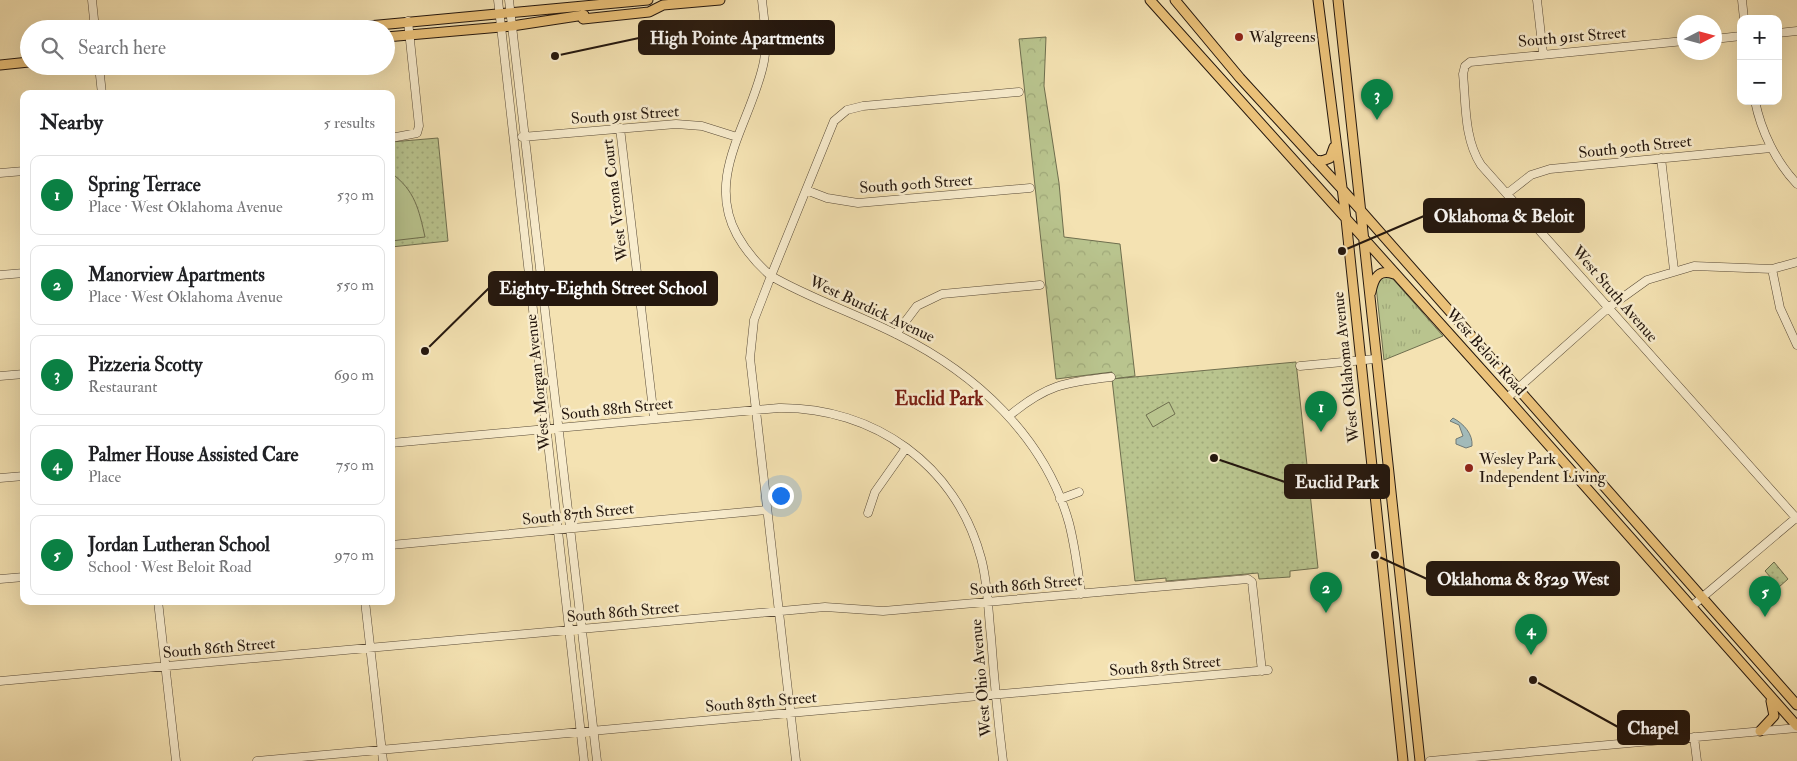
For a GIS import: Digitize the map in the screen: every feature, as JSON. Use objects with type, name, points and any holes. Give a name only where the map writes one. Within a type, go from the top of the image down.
[{"type":"main road","points":[[395,22],[648,0],[663,5]]},
{"type":"main road","points":[[395,36],[512,26],[584,15],[583,19],[649,12],[663,5],[720,0]]},
{"type":"main road","name":"West Beloit Road","points":[[1150,0],[1362,239],[1507,398],[1797,727]]},
{"type":"main road","name":"West Beloit Road","points":[[1175,0],[1240,78],[1359,208],[1797,705]]},
{"type":"main road","name":"West Oklahoma Avenue","points":[[1318,0],[1346,219],[1403,761]]},
{"type":"main road","name":"West Oklahoma Avenue","points":[[1338,0],[1362,239],[1420,761]]},
{"type":"main road","points":[[0,64],[20,63]]},
{"type":"main road","points":[[1316,160],[1322,161],[1332,156],[1335,137]]},
{"type":"main road","points":[[1369,299],[1376,276],[1384,272],[1395,275]]},
{"type":"main road","points":[[1760,731],[1774,715],[1774,708],[1766,692]]},
{"type":"street","points":[[92,0],[94,20]]},
{"type":"street","name":"West Morgan Avenue","points":[[498,0],[584,761]]},
{"type":"street","name":"West Morgan Avenue","points":[[509,0],[557,429],[597,761]]},
{"type":"street","name":"West Burdick Avenue","points":[[762,0],[766,41],[765,59],[759,83],[737,137],[727,168],[725,193],[727,212],[742,245],[754,261],[771,276],[896,334],[936,355],[987,393],[1008,416],[1037,456],[1060,499],[1074,545],[1081,594]]},
{"type":"street","points":[[1537,0],[1543,54]]},
{"type":"street","points":[[1742,0],[1744,15]]},
{"type":"street","points":[[395,137],[417,133],[419,126],[408,21]]},
{"type":"street","points":[[1782,33],[1797,31]]},
{"type":"street","points":[[1722,37],[1737,36]]},
{"type":"street","name":"South 91st Street","points":[[1465,66],[1470,62],[1478,60],[1677,42]]},
{"type":"street","name":"West Stuth Avenue","points":[[1465,66],[1463,74],[1466,108],[1473,153],[1608,308],[1797,518]]},
{"type":"street","points":[[505,69],[516,68]]},
{"type":"street","points":[[100,75],[102,90]]},
{"type":"street","points":[[796,761],[750,358],[752,332],[771,276],[834,121],[846,110],[863,106],[1019,92]]},
{"type":"street","points":[[1756,105],[1771,148],[1787,174],[1797,184]]},
{"type":"street","name":"South 91st Street","points":[[513,138],[676,124],[702,126],[737,137]]},
{"type":"street","name":"West Verona Court","points":[[620,128],[654,418]]},
{"type":"street","name":"South 90th Street","points":[[1508,193],[1531,175],[1550,169],[1771,148]]},
{"type":"street","points":[[1661,158],[1674,270]]},
{"type":"street","points":[[0,173],[20,171]]},
{"type":"street","name":"South 90th Street","points":[[806,190],[828,198],[858,203],[1030,188]]},
{"type":"street","points":[[1507,398],[1608,308],[1647,280],[1674,270],[1694,266],[1716,265],[1772,269],[1797,262]]},
{"type":"street","points":[[1772,269],[1780,308],[1797,345]]},
{"type":"street","points":[[0,275],[20,273]]},
{"type":"street","points":[[896,334],[917,306],[942,294],[1040,285]]},
{"type":"street","points":[[530,287],[541,286]]},
{"type":"street","points":[[1300,366],[1375,359]]},
{"type":"street","points":[[0,376],[20,374]]},
{"type":"street","points":[[1008,416],[1030,399],[1056,385],[1111,377]]},
{"type":"street","name":"West Ohio Avenue","points":[[756,410],[802,408],[824,411],[863,423],[887,434],[906,448],[929,466],[946,486],[967,522],[981,558],[988,603],[1003,761]]},
{"type":"street","name":"South 88th Street","points":[[395,443],[756,410]]},
{"type":"street","points":[[868,513],[875,492],[906,448]]},
{"type":"street","points":[[0,478],[20,476]]},
{"type":"street","points":[[1060,499],[1079,492]]},
{"type":"street","name":"South 87th Street","points":[[395,545],[767,510]]},
{"type":"street","points":[[1692,606],[1797,518]]},
{"type":"street","points":[[0,579],[20,577]]},
{"type":"street","name":"South 86th Street","points":[[0,682],[826,608],[883,611],[1248,579],[1252,582],[1265,671]]},
{"type":"street","points":[[158,605],[176,761]]},
{"type":"street","points":[[366,605],[383,761]]},
{"type":"street","name":"South 85th Street","points":[[257,761],[1265,671]]},
{"type":"street","points":[[1430,761],[1797,727]]},
{"type":"street","points":[[1694,737],[1697,761]]},
{"type":"green space","points":[[1046,37],[1044,86],[1059,183],[1064,237],[1120,244],[1135,376],[1112,379],[1112,372],[1056,379],[1019,39]]},
{"type":"green space","points":[[438,138],[448,241],[395,247],[395,142]]},
{"type":"green space","points":[[395,176],[406,186],[415,201],[425,237],[395,241]]},
{"type":"green space","points":[[1384,276],[1392,278],[1443,336],[1384,360],[1376,286],[1377,281]]},
{"type":"green space","points":[[1296,362],[1318,568],[1290,571],[1290,577],[1259,579],[1258,573],[1166,581],[1166,578],[1135,581],[1112,379]]},
{"type":"green space","points":[[1169,402],[1175,414],[1153,427],[1146,415]]},
{"type":"green space","points":[[1774,562],[1788,579],[1779,587],[1765,571]]},
{"type":"water","points":[[1453,418],[1467,430],[1471,437],[1472,446],[1466,448],[1456,444],[1456,439],[1463,436],[1459,425],[1450,421]]},
{"type":"place","name":"Walgreens","points":[[1239,37]]},
{"type":"place","name":"High Pointe Apartments","points":[[555,56]]},
{"type":"place","name":"Pizzeria Scotty","points":[[1377,120]]},
{"type":"place","name":"Oklahoma & Beloit","points":[[1342,251]]},
{"type":"place","name":"Eighty-Eighth Street School","points":[[425,351]]},
{"type":"place","name":"Spring Terrace","points":[[1321,432]]},
{"type":"place","name":"Euclid Park","points":[[1214,458]]},
{"type":"place","name":"Wesley Park Independent Living","points":[[1469,468]]},
{"type":"place","name":"Oklahoma & 8529 West","points":[[1375,555]]},
{"type":"place","name":"Manorview Apartments","points":[[1326,613]]},
{"type":"place","name":"Jordan Lutheran School","points":[[1765,617]]},
{"type":"place","name":"Palmer House Assisted Care","points":[[1531,655]]},
{"type":"place","name":"Chapel","points":[[1533,680]]},
{"type":"district","name":"Euclid Park","points":[[939,399]]}]
